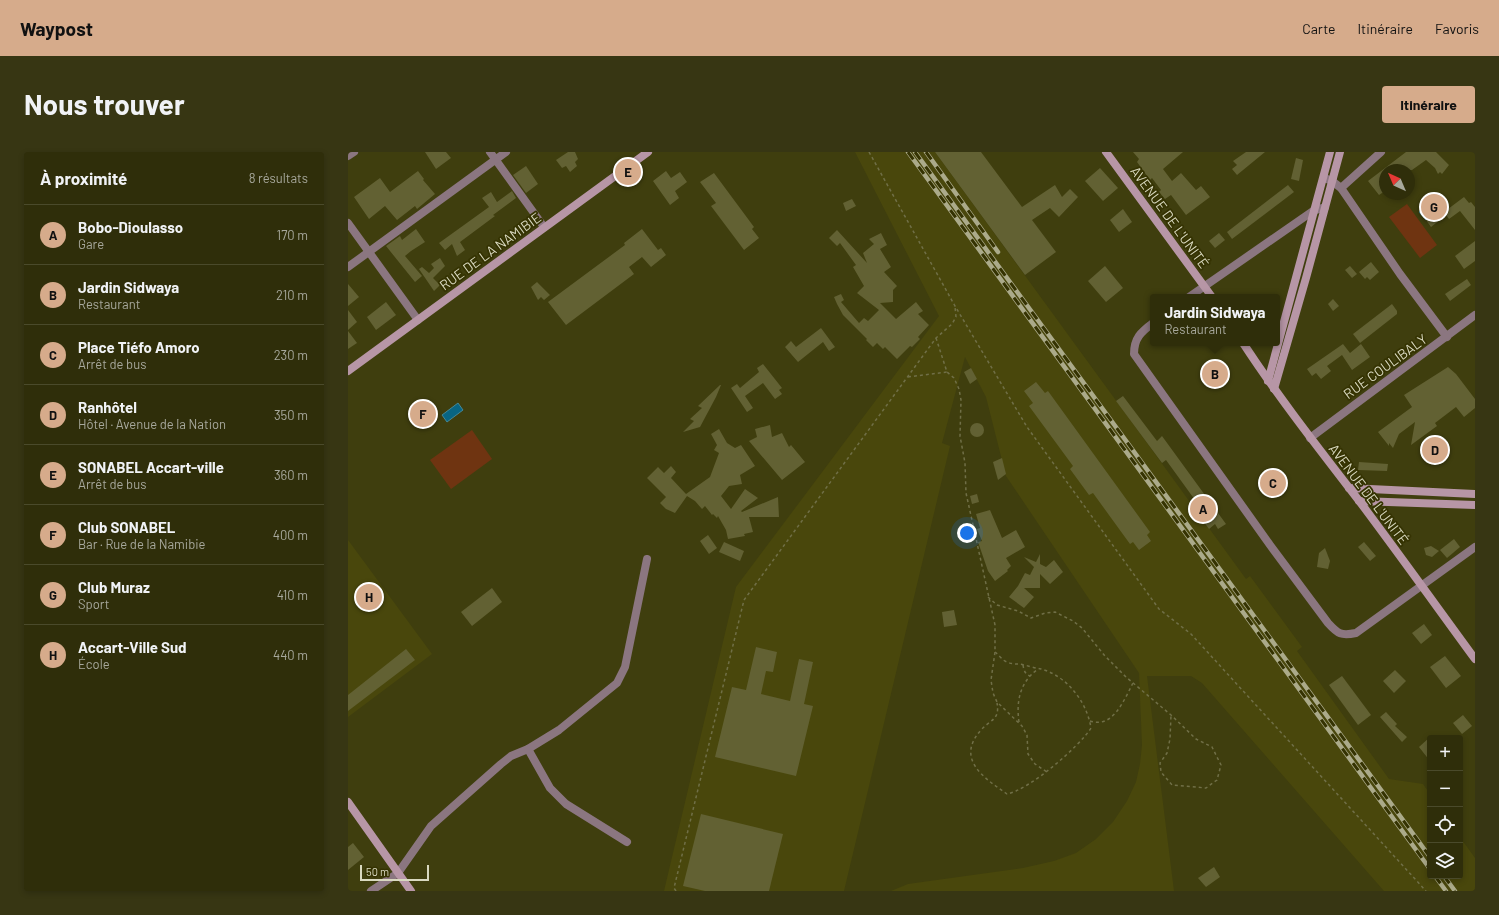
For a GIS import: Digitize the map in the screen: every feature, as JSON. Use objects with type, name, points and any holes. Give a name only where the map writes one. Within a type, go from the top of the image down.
[{"type":"main road","name":"RUE DE LA NAMIBIE","points":[[348,370],[648,152]]},
{"type":"main road","name":"AVENUE DE L'UNITÉ","points":[[1106,152],[1210,294]]},
{"type":"main road","points":[[1274,389],[1340,152]]},
{"type":"main road","points":[[1280,336],[1328,153]]},
{"type":"main road","name":"AVENUE DE L'UNITÉ","points":[[1245,346],[1268,381],[1359,501],[1475,659]]},
{"type":"main road","points":[[1268,381],[1277,346]]},
{"type":"main road","points":[[1349,488],[1475,494]]},
{"type":"main road","points":[[1359,501],[1475,505]]},
{"type":"main road","points":[[348,802],[411,891]]},
{"type":"street","points":[[348,156],[354,152]]},
{"type":"street","points":[[490,152],[544,227]]},
{"type":"street","points":[[348,267],[506,152]]},
{"type":"street","points":[[1341,188],[1381,152]]},
{"type":"street","points":[[1328,153],[1336,165]]},
{"type":"street","points":[[1322,178],[1332,181],[1341,188],[1400,274],[1447,336]]},
{"type":"street","points":[[1193,294],[1313,211],[1325,206]]},
{"type":"street","points":[[348,223],[418,320]]},
{"type":"street","name":"RUE COULIBALY","points":[[1310,438],[1475,316]]},
{"type":"street","points":[[1150,326],[1139,336],[1134,345],[1134,354],[1270,545],[1328,623],[1336,631],[1344,635],[1356,633],[1475,548]]},
{"type":"street","points":[[371,891],[398,872],[430,826],[446,811],[511,756],[528,749],[559,730],[617,682],[625,667],[647,559]]},
{"type":"street","points":[[528,749],[550,788],[566,804],[627,842]]},
{"type":"path","points":[[869,152],[955,306],[1027,428],[1159,609],[1191,634],[1426,891]]},
{"type":"path","points":[[676,891],[674,888],[744,600],[936,338],[952,324],[956,317],[955,306]]},
{"type":"path","points":[[936,338],[947,372],[954,378],[959,389],[961,400],[960,436],[965,463],[966,493],[995,625],[995,652],[991,688],[997,702],[998,709],[996,717],[981,729],[971,744],[970,754],[972,761],[978,770],[993,784],[1007,794],[1015,793],[1047,772],[1086,735],[1091,728],[1084,705],[1076,694],[1053,674],[1023,665],[1006,662],[995,652]]},
{"type":"path","points":[[908,377],[947,372]]},
{"type":"path","points":[[988,597],[997,605],[1018,611],[1031,618],[1055,612],[1074,621],[1082,628],[1112,664],[1132,683],[1171,715],[1196,739],[1212,747],[1221,765],[1217,780],[1206,788],[1172,785],[1161,772],[1160,763],[1167,753],[1170,739],[1171,715]]},
{"type":"path","points":[[1023,665],[1024,671],[1030,676]]},
{"type":"path","points":[[1020,723],[1018,698],[1030,676],[1038,669]]},
{"type":"path","points":[[1090,721],[1098,724],[1106,722],[1116,713],[1132,683]]},
{"type":"path","points":[[997,702],[1020,723],[1027,735],[1028,754],[1035,764],[1047,772]]},
{"type":"shaded area","points":[[855,152],[935,152],[1246,579],[1250,576],[1302,647],[1297,651],[1389,779],[1423,784],[1427,790],[1427,879],[1463,879],[1463,841],[1475,858],[1475,891],[1384,891],[1202,683],[1191,676],[1147,676],[1174,891],[891,891],[908,884],[1023,868],[1054,861],[1076,853],[1096,839],[1113,822],[1127,801],[1136,782],[1140,764],[1142,745],[1139,673],[1006,476],[986,397],[965,357],[942,443],[950,446],[844,891],[664,891],[736,587],[939,316]]},
{"type":"shaded area","points":[[1407,204],[1437,245],[1420,258],[1389,217]]},
{"type":"shaded area","points":[[472,430],[492,459],[451,489],[430,460]]},
{"type":"shaded area","points":[[348,540],[432,654],[348,717]]},
{"type":"water","points":[[1442,195],[1448,203],[1426,220],[1419,212]]},
{"type":"water","points":[[458,403],[463,410],[447,422],[442,415]]},
{"type":"building","points":[[425,152],[446,152],[451,158],[436,169]]},
{"type":"building","points":[[568,152],[575,152],[578,159],[575,162],[577,166],[570,172],[566,166],[562,168],[556,160]]},
{"type":"building","points":[[935,152],[981,152],[1022,207],[1055,185],[1062,197],[1070,189],[1078,197],[1059,217],[1050,208],[1032,220],[1056,252],[1025,275]]},
{"type":"building","points":[[1133,152],[1183,152],[1163,169],[1172,181],[1181,173],[1196,190],[1201,186],[1210,197],[1186,215],[1171,195],[1165,199],[1159,192],[1161,190],[1152,178],[1150,180],[1137,162],[1139,159]]},
{"type":"building","points":[[1246,152],[1265,152],[1237,175],[1232,169],[1237,165],[1233,161]]},
{"type":"building","points":[[1406,152],[1436,152],[1449,165],[1442,174],[1440,172],[1438,174],[1435,168],[1426,160],[1415,168],[1415,164],[1390,164]]},
{"type":"building","points":[[1296,158],[1303,160],[1299,181],[1291,179]]},
{"type":"building","points":[[526,166],[538,184],[526,193],[513,175]]},
{"type":"building","points":[[1100,168],[1118,188],[1103,201],[1085,181]]},
{"type":"building","points":[[418,171],[424,179],[423,180],[435,194],[417,209],[415,206],[397,220],[385,206],[369,219],[354,197],[380,178],[390,192]]},
{"type":"building","points":[[666,171],[671,178],[680,172],[687,182],[675,191],[679,198],[670,205],[653,181]]},
{"type":"building","points":[[714,173],[754,227],[752,229],[759,238],[744,250],[711,206],[716,203],[700,182]]},
{"type":"building","points":[[1379,173],[1379,195],[1368,181]]},
{"type":"building","points":[[1288,185],[1294,192],[1232,239],[1227,232]]},
{"type":"building","points":[[512,191],[516,198],[460,242],[465,250],[457,256],[452,244],[445,250],[439,243],[489,207],[482,198],[491,192],[497,202]]},
{"type":"building","points":[[1464,197],[1475,207],[1475,230],[1460,211],[1449,219],[1446,215],[1431,227],[1426,220],[1445,206],[1448,209]]},
{"type":"building","points":[[852,199],[856,206],[846,211],[843,203]]},
{"type":"building","points":[[1123,209],[1132,222],[1119,232],[1110,220]]},
{"type":"building","points":[[416,229],[425,242],[405,256],[422,276],[415,282],[386,246],[400,236],[402,240]]},
{"type":"building","points":[[642,229],[658,250],[661,248],[666,255],[651,267],[642,257],[629,267],[634,274],[566,325],[548,302],[625,245],[624,243]]},
{"type":"building","points":[[837,230],[867,263],[863,253],[874,244],[869,239],[881,233],[887,245],[880,249],[891,267],[884,272],[897,286],[893,290],[893,302],[880,303],[896,319],[916,302],[923,311],[918,314],[929,325],[918,337],[920,339],[912,347],[910,346],[897,359],[885,347],[883,349],[877,343],[873,347],[843,315],[837,304],[834,297],[841,294],[844,300],[841,302],[859,323],[864,318],[868,321],[879,310],[857,293],[864,286],[853,267],[856,265],[840,243],[837,246],[829,238]]},
{"type":"building","points":[[1219,233],[1225,240],[1215,248],[1209,241]]},
{"type":"building","points":[[1475,241],[1475,261],[1464,269],[1455,256]]},
{"type":"building","points":[[440,258],[445,266],[433,278],[440,285],[434,291],[419,269],[422,267],[429,273],[434,268],[431,264]]},
{"type":"building","points":[[1371,262],[1379,272],[1370,280],[1367,277],[1365,279],[1359,272]]},
{"type":"building","points":[[1105,266],[1123,288],[1106,302],[1088,281]]},
{"type":"building","points":[[1350,266],[1357,274],[1352,278],[1345,270]]},
{"type":"building","points":[[1467,279],[1471,285],[1450,301],[1445,294]]},
{"type":"building","points":[[537,282],[550,295],[544,300],[541,297],[538,300],[531,287]]},
{"type":"building","points":[[348,284],[359,297],[348,306]]},
{"type":"building","points":[[1333,299],[1339,306],[1333,311],[1328,304]]},
{"type":"building","points":[[386,302],[396,315],[376,330],[367,317]]},
{"type":"building","points":[[1392,304],[1397,311],[1397,314],[1360,343],[1353,334]]},
{"type":"building","points":[[348,310],[357,322],[348,330]]},
{"type":"building","points":[[821,328],[835,347],[829,351],[823,342],[798,362],[785,347],[791,341],[796,347]]},
{"type":"building","points":[[348,331],[357,343],[348,349]]},
{"type":"building","points":[[1343,344],[1350,353],[1361,344],[1370,357],[1352,370],[1342,355],[1327,366],[1331,371],[1321,379],[1316,373],[1312,376],[1307,369]]},
{"type":"building","points":[[763,364],[782,388],[779,390],[782,394],[775,399],[763,383],[745,396],[753,408],[747,412],[731,388],[737,384],[740,388],[759,372],[757,368]]},
{"type":"building","points":[[1448,367],[1456,374],[1475,399],[1475,408],[1464,417],[1456,407],[1435,423],[1437,426],[1411,445],[1415,422],[1399,434],[1393,448],[1389,443],[1389,446],[1378,432],[1412,407],[1404,395]]},
{"type":"building","points":[[971,368],[977,379],[970,384],[964,372]]},
{"type":"building","points":[[1036,382],[1045,393],[1048,391],[1150,532],[1147,535],[1151,541],[1139,550],[1133,542],[1130,544],[1093,493],[1089,495],[1070,469],[1073,466],[1029,406],[1033,403],[1024,391]]},
{"type":"building","points":[[720,385],[716,397],[700,427],[683,432],[694,421],[690,419],[702,408],[698,406]]},
{"type":"building","points":[[1123,396],[1157,441],[1162,436],[1226,524],[1218,529],[1215,524],[1209,529],[1190,503],[1195,500],[1166,460],[1162,463],[1116,401]]},
{"type":"building","points":[[974,423],[980,423],[984,427],[984,433],[980,437],[974,437],[970,433],[970,427]]},
{"type":"building","points":[[770,425],[772,437],[782,433],[789,447],[791,445],[805,462],[782,480],[749,441],[757,437],[755,429]]},
{"type":"building","points":[[719,429],[727,443],[735,448],[741,445],[755,466],[740,475],[742,484],[729,486],[721,496],[731,509],[745,489],[758,498],[741,511],[742,512],[778,497],[779,517],[749,517],[753,532],[744,534],[745,536],[728,539],[726,530],[718,516],[717,518],[713,514],[712,515],[705,506],[702,509],[695,501],[687,496],[675,513],[666,509],[660,503],[666,497],[647,478],[658,467],[664,473],[671,466],[676,472],[671,478],[686,494],[710,477],[719,453],[714,450],[717,445],[711,434]]},
{"type":"building","points":[[1002,458],[1006,474],[998,480],[993,462]]},
{"type":"building","points":[[1359,462],[1388,464],[1387,471],[1358,470]]},
{"type":"building","points":[[977,494],[979,502],[972,504],[970,496]]},
{"type":"building","points":[[990,510],[1002,538],[1016,530],[1025,547],[1006,558],[1011,566],[1007,570],[1008,571],[995,581],[988,571],[978,542],[982,541],[977,529],[980,528],[976,514]]},
{"type":"building","points":[[708,535],[717,548],[709,554],[700,541]]},
{"type":"building","points":[[1454,539],[1460,547],[1447,558],[1440,550]]},
{"type":"building","points":[[724,542],[744,551],[740,561],[719,552]]},
{"type":"building","points":[[1364,542],[1376,556],[1370,561],[1358,547]]},
{"type":"building","points":[[1431,546],[1439,551],[1432,557],[1426,555],[1424,548]]},
{"type":"building","points":[[1325,548],[1330,561],[1328,569],[1317,567],[1319,553]]},
{"type":"building","points":[[1040,554],[1040,564],[1046,567],[1054,560],[1063,572],[1050,584],[1040,574],[1040,588],[1024,588],[1034,597],[1024,608],[1009,597],[1018,586],[1025,573],[1030,575],[1034,567],[1024,557],[1036,562]]},
{"type":"building","points":[[492,588],[502,602],[472,626],[461,612]]},
{"type":"building","points":[[954,610],[957,625],[944,627],[942,612]]},
{"type":"building","points":[[1424,624],[1432,635],[1421,644],[1412,633]]},
{"type":"building","points":[[756,647],[777,652],[773,672],[766,671],[761,694],[790,701],[799,659],[813,662],[804,704],[813,706],[796,776],[715,757],[732,687],[746,690]]},
{"type":"building","points":[[406,649],[415,660],[348,711],[348,695]]},
{"type":"building","points":[[1445,656],[1461,676],[1446,688],[1430,667]]},
{"type":"building","points":[[1395,670],[1406,681],[1394,693],[1383,681]]},
{"type":"building","points":[[1342,676],[1371,715],[1358,725],[1329,685]]},
{"type":"building","points":[[1386,712],[1397,724],[1395,726],[1407,737],[1402,742],[1380,717]]},
{"type":"building","points":[[1463,715],[1472,726],[1462,734],[1453,723]]},
{"type":"building","points":[[1427,740],[1427,757],[1419,747]]},
{"type":"building","points":[[701,814],[783,834],[769,891],[705,891],[683,886]]},
{"type":"building","points":[[353,843],[364,857],[348,870],[348,847]]},
{"type":"building","points":[[1214,867],[1220,877],[1206,887],[1198,878]]},
{"type":"railway","points":[[908,152],[1427,865]]},
{"type":"railway","points":[[915,152],[1427,853]]},
{"type":"railway","points":[[926,152],[998,252]]},
{"type":"railway","points":[[1437,879],[1446,891]]},
{"type":"railway","points":[[1446,879],[1455,891]]},
{"type":"place","name":"SONABEL Accart-ville","points":[[628,172]]},
{"type":"place","name":"Club Muraz","points":[[1434,207]]},
{"type":"place","name":"Jardin Sidwaya","points":[[1215,374]]},
{"type":"place","name":"Club SONABEL","points":[[423,414]]},
{"type":"place","name":"Ranhôtel","points":[[1435,450]]},
{"type":"place","name":"Place Tiéfo Amoro","points":[[1273,483]]},
{"type":"place","name":"Bobo-Dioulasso","points":[[1203,509]]},
{"type":"place","name":"Accart-Ville Sud","points":[[369,597]]}]
